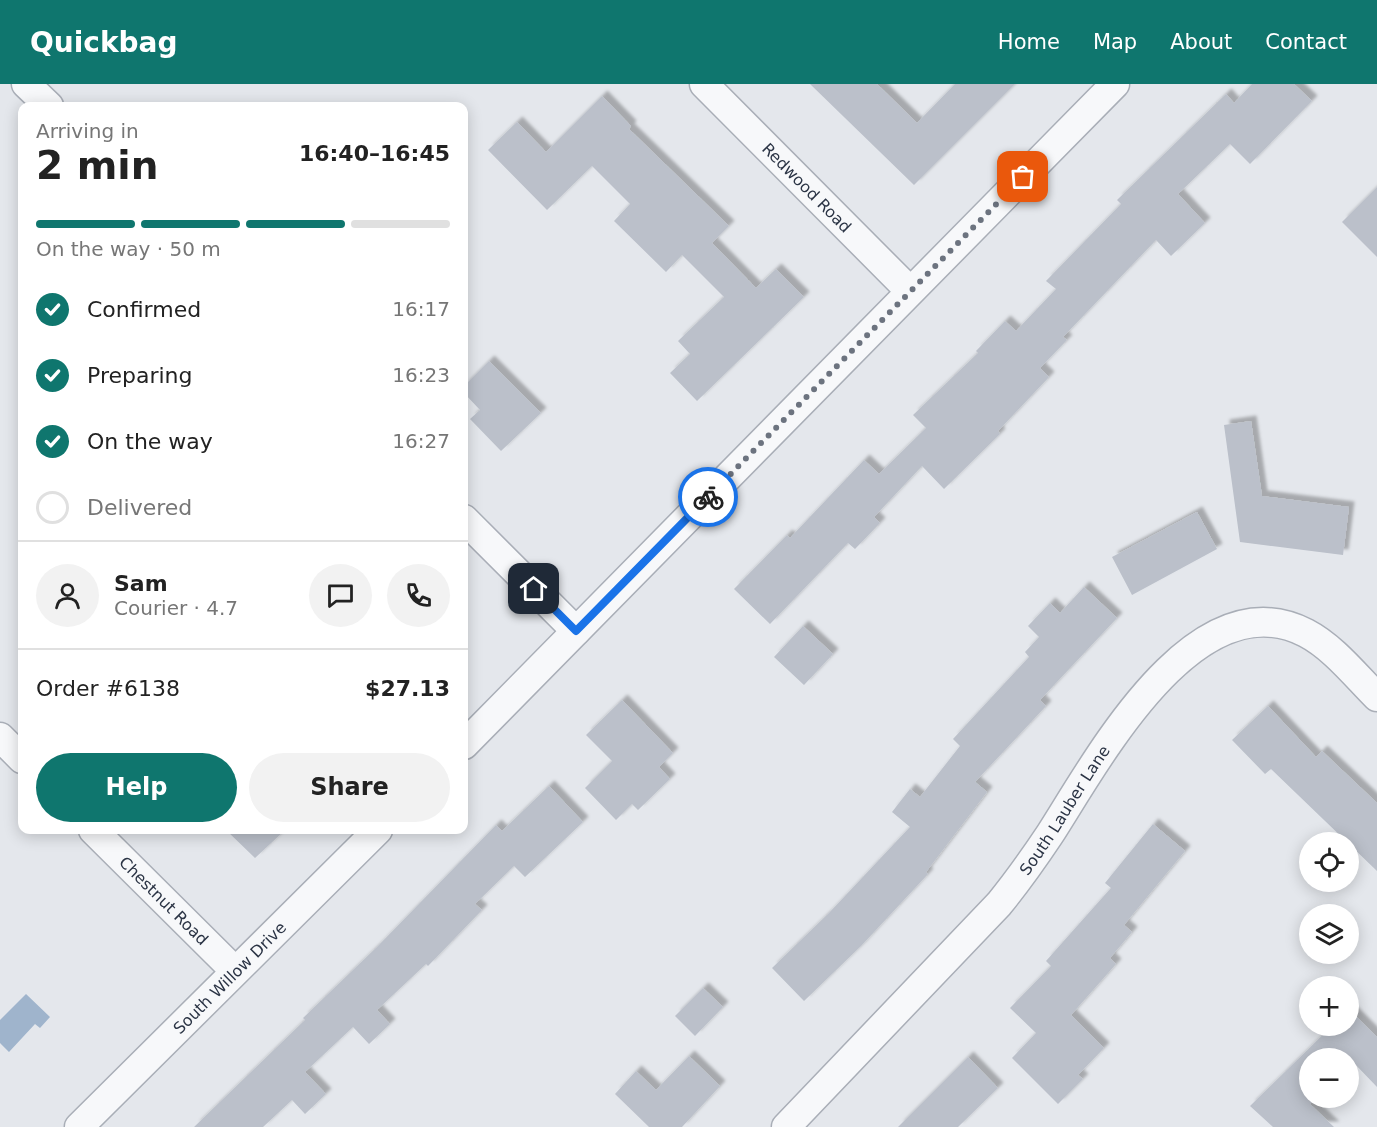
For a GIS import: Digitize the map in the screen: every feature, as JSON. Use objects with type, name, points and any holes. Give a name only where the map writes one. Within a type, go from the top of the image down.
[{"type":"street","points":[[26,84],[45,102]]},
{"type":"street","name":"Redwood Road","points":[[704,84],[910,291]]},
{"type":"street","points":[[468,741],[1115,84]]},
{"type":"street","points":[[468,523],[576,631]]},
{"type":"street","name":"South Lauber Lane","points":[[786,1127],[999,904],[1026,870],[1072,796],[1149,689],[1195,646],[1239,625],[1268,623],[1294,628],[1307,634],[1330,651],[1377,697]]},
{"type":"street","points":[[0,737],[18,755]]},
{"type":"street","name":"Chestnut Road","points":[[97,834],[235,971]]},
{"type":"street","name":"South Willow Drive","points":[[79,1127],[374,834]]},
{"type":"water","points":[[26,994],[50,1017],[40,1028],[35,1024],[9,1052],[0,1043],[0,1020]]},
{"type":"building","points":[[810,84],[877,84],[917,123],[955,84],[1015,84],[914,185]]},
{"type":"building","points":[[1252,84],[1294,84],[1312,101],[1250,164],[1230,144],[1178,194],[1205,223],[1171,256],[1156,240],[1063,337],[1067,340],[1040,368],[1049,377],[998,431],[1000,434],[944,489],[922,466],[874,517],[880,523],[855,549],[848,543],[770,624],[734,589],[787,535],[790,538],[864,460],[879,474],[926,428],[913,415],[978,353],[976,351],[1005,321],[1016,331],[1056,289],[1046,281],[1121,204],[1117,200],[1226,94],[1234,103]]},
{"type":"building","points":[[602,96],[631,126],[629,129],[729,226],[712,243],[756,288],[776,269],[804,297],[697,401],[670,373],[690,354],[678,341],[724,297],[682,255],[666,272],[614,221],[630,204],[592,166],[547,210],[488,150],[517,122],[546,152]]},
{"type":"building","points":[[1377,187],[1377,257],[1342,222]]},
{"type":"building","points":[[489,361],[541,413],[501,451],[470,419],[480,410],[468,397],[468,382]]},
{"type":"building","points":[[1251,421],[1262,496],[1349,507],[1343,555],[1240,542],[1224,425]]},
{"type":"building","points":[[1197,512],[1217,549],[1132,595],[1112,557]]},
{"type":"building","points":[[1084,587],[1117,618],[1040,700],[1046,706],[975,782],[987,792],[926,872],[928,874],[861,946],[804,1001],[772,968],[829,913],[910,827],[892,812],[910,789],[920,797],[960,746],[953,739],[1029,657],[1025,652],[1039,637],[1028,626],[1050,603],[1060,613]]},
{"type":"building","points":[[803,626],[833,654],[804,685],[774,657]]},
{"type":"building","points":[[622,700],[673,753],[659,767],[670,779],[638,810],[632,804],[616,820],[585,788],[612,761],[586,735]]},
{"type":"building","points":[[1268,706],[1316,757],[1322,751],[1377,803],[1377,871],[1359,854],[1359,832],[1336,832],[1271,769],[1265,774],[1232,740]]},
{"type":"building","points":[[549,786],[583,822],[525,877],[514,866],[475,904],[482,910],[428,966],[426,964],[377,1010],[390,1024],[369,1044],[353,1027],[305,1072],[326,1094],[305,1114],[292,1100],[263,1127],[194,1127],[305,1020],[303,1018],[377,947],[496,825],[502,831]]},
{"type":"building","points":[[1153,824],[1185,851],[1124,925],[1132,932],[1110,958],[1116,964],[1071,1015],[1104,1048],[1078,1075],[1083,1079],[1058,1104],[1012,1058],[1036,1033],[1010,1008],[1051,966],[1046,961],[1111,888],[1105,883]]},
{"type":"building","points":[[230,834],[281,834],[255,858]]},
{"type":"building","points":[[703,988],[723,1007],[695,1036],[675,1016]]},
{"type":"building","points":[[1359,1019],[1377,1037],[1377,1087],[1359,1068],[1359,1048],[1309,1048],[1322,1036],[1359,1036]]},
{"type":"building","points":[[689,1056],[720,1086],[682,1127],[649,1127],[615,1094],[636,1071],[656,1090]]},
{"type":"building","points":[[968,1057],[998,1088],[958,1127],[898,1127]]},
{"type":"building","points":[[1299,1058],[1299,1108],[1314,1108],[1334,1127],[1273,1127],[1250,1106]]},
{"type":"way so far","points":[[708,497],[1023,177]]},
{"type":"route","points":[[534,589],[576,631],[708,497]]}]
